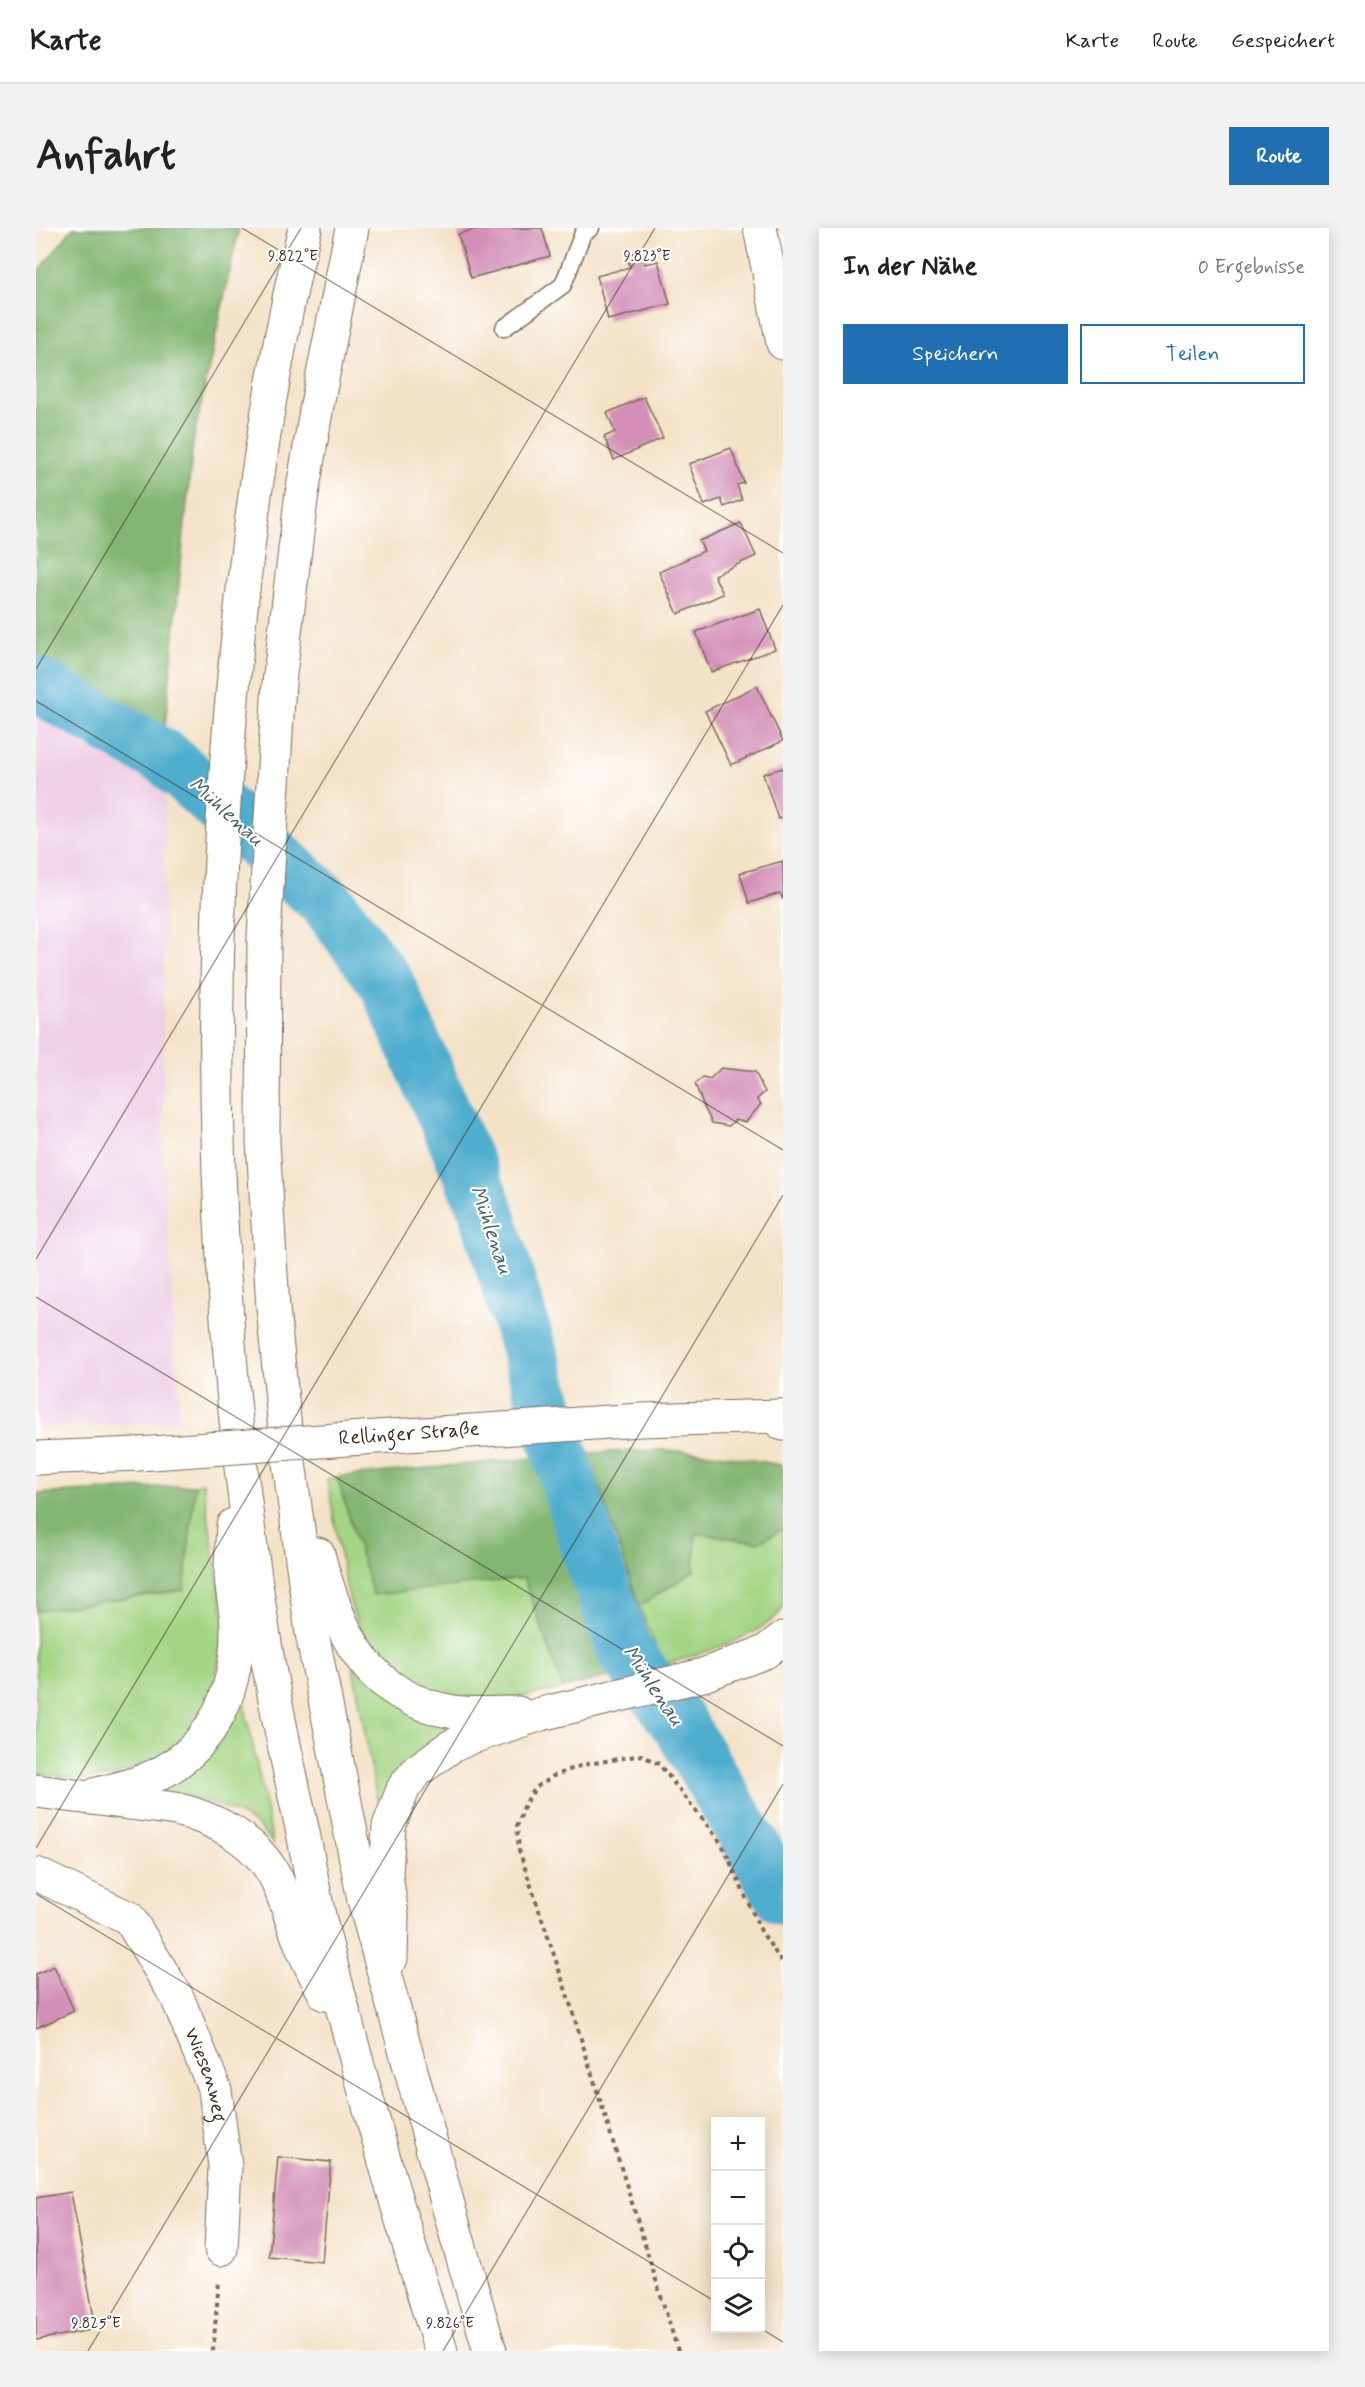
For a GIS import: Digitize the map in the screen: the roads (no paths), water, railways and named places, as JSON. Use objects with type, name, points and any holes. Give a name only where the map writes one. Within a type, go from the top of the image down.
[{"type":"main road","points":[[305,228],[274,379],[255,492],[244,575],[225,767],[220,837],[216,1145],[225,1311],[243,1482],[264,1639],[319,1916],[358,2063],[441,2351]]},
{"type":"main road","points":[[352,228],[301,500],[279,683],[264,936],[263,1142],[273,1306],[286,1440],[312,1633],[364,1900],[390,2001],[490,2351]]},
{"type":"main road","points":[[760,228],[783,343]]},
{"type":"main road","name":"Rellinger Straße","points":[[36,1458],[138,1454],[466,1429],[641,1420],[782,1419]]},
{"type":"main road","points":[[286,1440],[332,1603],[349,1640],[377,1676],[414,1700],[434,1708],[456,1712],[541,1714]]},
{"type":"main road","points":[[84,1798],[146,1780],[164,1771],[186,1757],[214,1724],[227,1694],[237,1653],[237,1627],[231,1574],[233,1524],[243,1482]]},
{"type":"main road","points":[[390,2001],[392,1916],[386,1874],[386,1849],[389,1826],[404,1787],[418,1770],[450,1747],[541,1714],[703,1675],[765,1652],[783,1638]]},
{"type":"main road","points":[[36,1791],[176,1809],[197,1814],[238,1835],[255,1851],[274,1876],[285,1899],[300,1942],[358,2063]]},
{"type":"main road","name":"Wiesenweg","points":[[36,1874],[129,1918],[177,1997],[215,2090],[225,2166],[221,2249]]},
{"type":"lane","points":[[504,328],[563,285],[583,233],[591,228]]},
{"type":"waterway","name":"Mühlenau","points":[[36,684],[167,759],[328,904],[386,982],[486,1209],[592,1559],[625,1651],[679,1724],[783,1897]]}]
